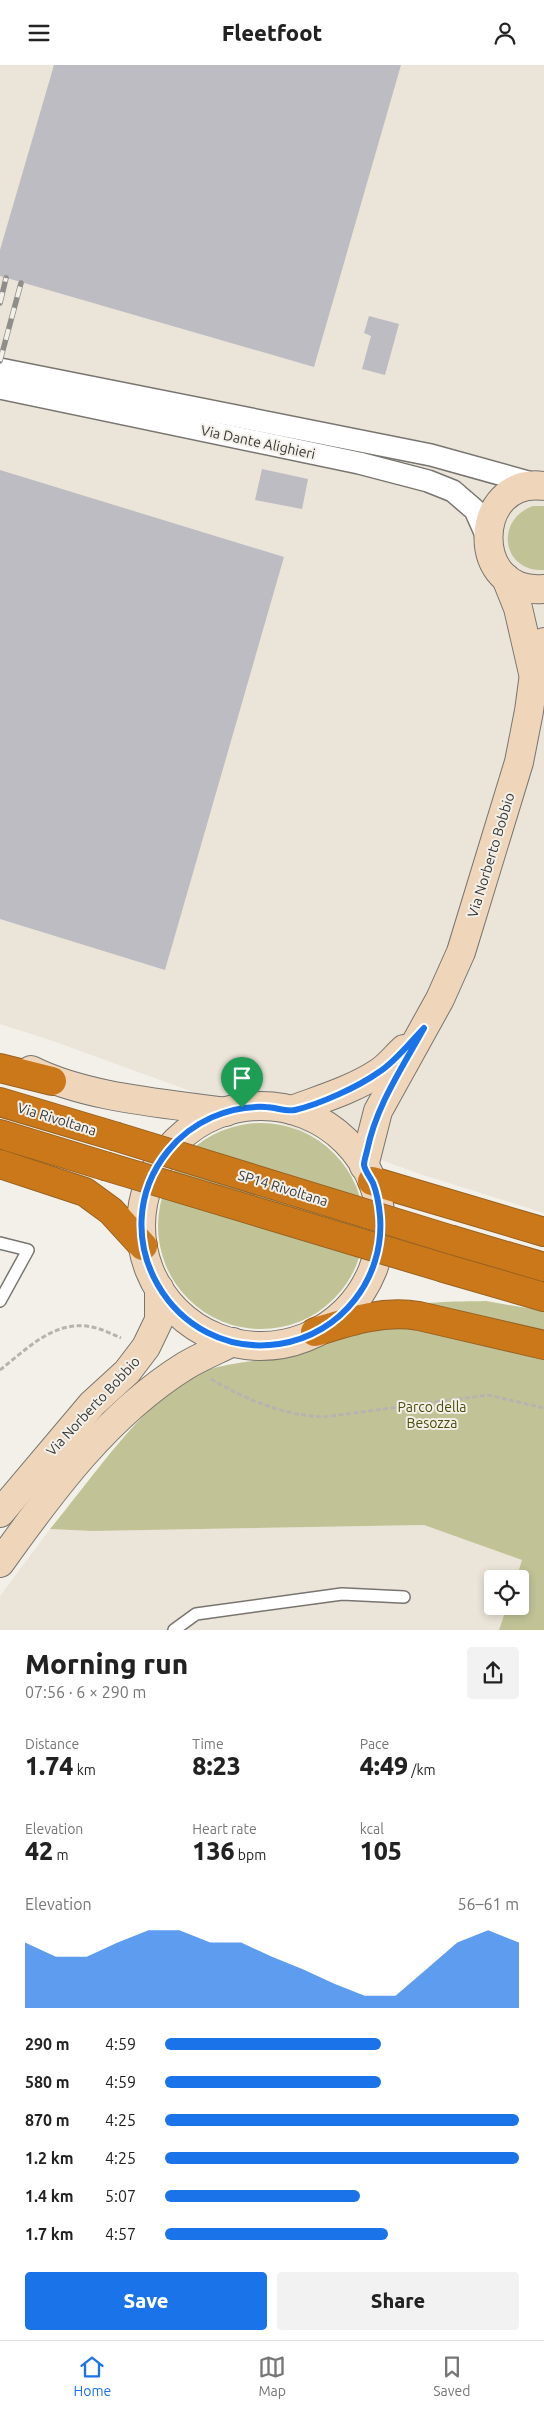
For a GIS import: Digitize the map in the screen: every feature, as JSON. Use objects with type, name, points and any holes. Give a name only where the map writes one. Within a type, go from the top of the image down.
[{"type":"highway","points":[[0,1068],[52,1081]]},
{"type":"highway","name":"Via Rivoltana","points":[[0,1102],[114,1136]]},
{"type":"highway","points":[[0,1134],[544,1297]]},
{"type":"highway","name":"SP14 Rivoltana","points":[[114,1136],[544,1267]]},
{"type":"highway","points":[[0,1164],[85,1192],[111,1211],[143,1246]]},
{"type":"highway","points":[[368,1173],[544,1232]]},
{"type":"highway","points":[[315,1333],[373,1315],[401,1313],[420,1315],[544,1345]]},
{"type":"street","name":"Via Dante Alighieri","points":[[0,369],[431,455],[543,486]]},
{"type":"street","name":"Via Dante Alighieri","points":[[0,388],[359,463],[428,481],[453,491],[475,510],[487,537]]},
{"type":"street","points":[[157,421],[162,400]]},
{"type":"street","points":[[359,463],[362,442]]},
{"type":"street","points":[[487,537],[491,516],[503,500],[522,488],[543,486]]},
{"type":"street","name":"Via Norberto Bobbio","points":[[487,537],[490,554],[494,563],[506,578],[518,608],[534,674]]},
{"type":"street","points":[[506,578],[522,587],[544,589]]},
{"type":"street","name":"Via Norberto Bobbio","points":[[368,1173],[378,1111],[455,967],[472,917],[519,763],[534,674],[544,642]]},
{"type":"street","name":"Via Norberto Bobbio","points":[[292,1111],[351,1087],[380,1072],[424,1028]]},
{"type":"street","points":[[0,1055],[52,1081],[117,1095],[226,1112]]},
{"type":"street","name":"Via Norberto Bobbio","points":[[259,1107],[292,1111],[316,1120],[337,1133],[368,1173],[379,1207],[381,1226],[379,1245],[372,1272],[363,1288],[346,1310],[315,1333],[280,1344],[261,1345],[233,1342],[207,1332],[191,1323],[170,1303],[159,1288],[151,1272],[143,1246],[142,1219],[144,1201],[149,1183],[161,1159],[186,1133],[209,1118],[226,1112],[259,1107]]},
{"type":"street","name":"Via Norberto Bobbio","points":[[0,1513],[79,1419],[127,1372],[146,1347],[159,1320],[159,1288]]},
{"type":"street","name":"Via Norberto Bobbio","points":[[0,1563],[64,1477],[106,1431],[144,1396],[185,1366],[233,1342]]},
{"type":"lane","points":[[0,1243],[28,1250],[0,1301]]},
{"type":"lane","points":[[174,1630],[196,1614],[342,1594],[404,1597]]},
{"type":"path","points":[[0,1370],[48,1334],[67,1326],[92,1327],[124,1339]]},
{"type":"path","points":[[209,1378],[242,1397],[300,1416],[324,1417],[488,1395],[544,1408]]},
{"type":"shaded area","points":[[0,65],[544,65],[544,1213],[417,1173],[50,1040],[0,1024]]},
{"type":"shaded area","points":[[424,1525],[522,1560],[519,1570],[484,1570],[484,1615],[504,1615],[499,1630],[0,1630],[0,1596],[50,1529],[93,1531]]},
{"type":"green space","points":[[533,506],[544,506],[544,570],[530,568],[519,563],[512,554],[508,544],[508,533],[512,522],[521,513]]},
{"type":"green space","points":[[261,1123],[281,1125],[300,1131],[334,1153],[356,1187],[362,1206],[364,1226],[362,1246],[356,1265],[334,1299],[300,1321],[281,1327],[261,1329],[241,1327],[222,1321],[188,1299],[166,1265],[160,1246],[158,1226],[160,1206],[166,1187],[188,1153],[222,1131],[241,1125]]},
{"type":"green space","name":"Parco della Besozza","points":[[486,1301],[544,1311],[544,1630],[499,1630],[504,1615],[529,1615],[529,1570],[519,1570],[522,1560],[424,1525],[92,1531],[50,1529],[125,1436],[157,1402],[189,1378],[203,1371],[218,1367],[298,1353],[333,1340],[388,1312],[412,1305],[437,1302]]},
{"type":"building","points":[[54,65],[401,65],[314,367],[0,276],[0,250]]},
{"type":"building","points":[[369,316],[399,324],[385,375],[362,369],[371,336],[364,333]]},
{"type":"building","points":[[262,469],[308,479],[302,509],[255,500]]},
{"type":"building","points":[[0,470],[284,557],[165,970],[0,919]]},
{"type":"railway","points":[[0,303],[6,278]]},
{"type":"railway","points":[[0,361],[21,283]]},
{"type":"route","points":[[424,1028],[378,1111],[364,1165],[375,1189],[381,1226],[375,1263],[368,1281],[352,1304],[332,1323],[307,1336],[280,1344],[261,1345],[233,1342],[207,1332],[191,1323],[176,1310],[159,1288],[151,1272],[143,1246],[142,1210],[149,1183],[161,1159],[179,1138],[193,1127],[209,1118],[242,1108],[268,1107],[292,1111],[351,1087],[380,1072],[424,1028]]}]
